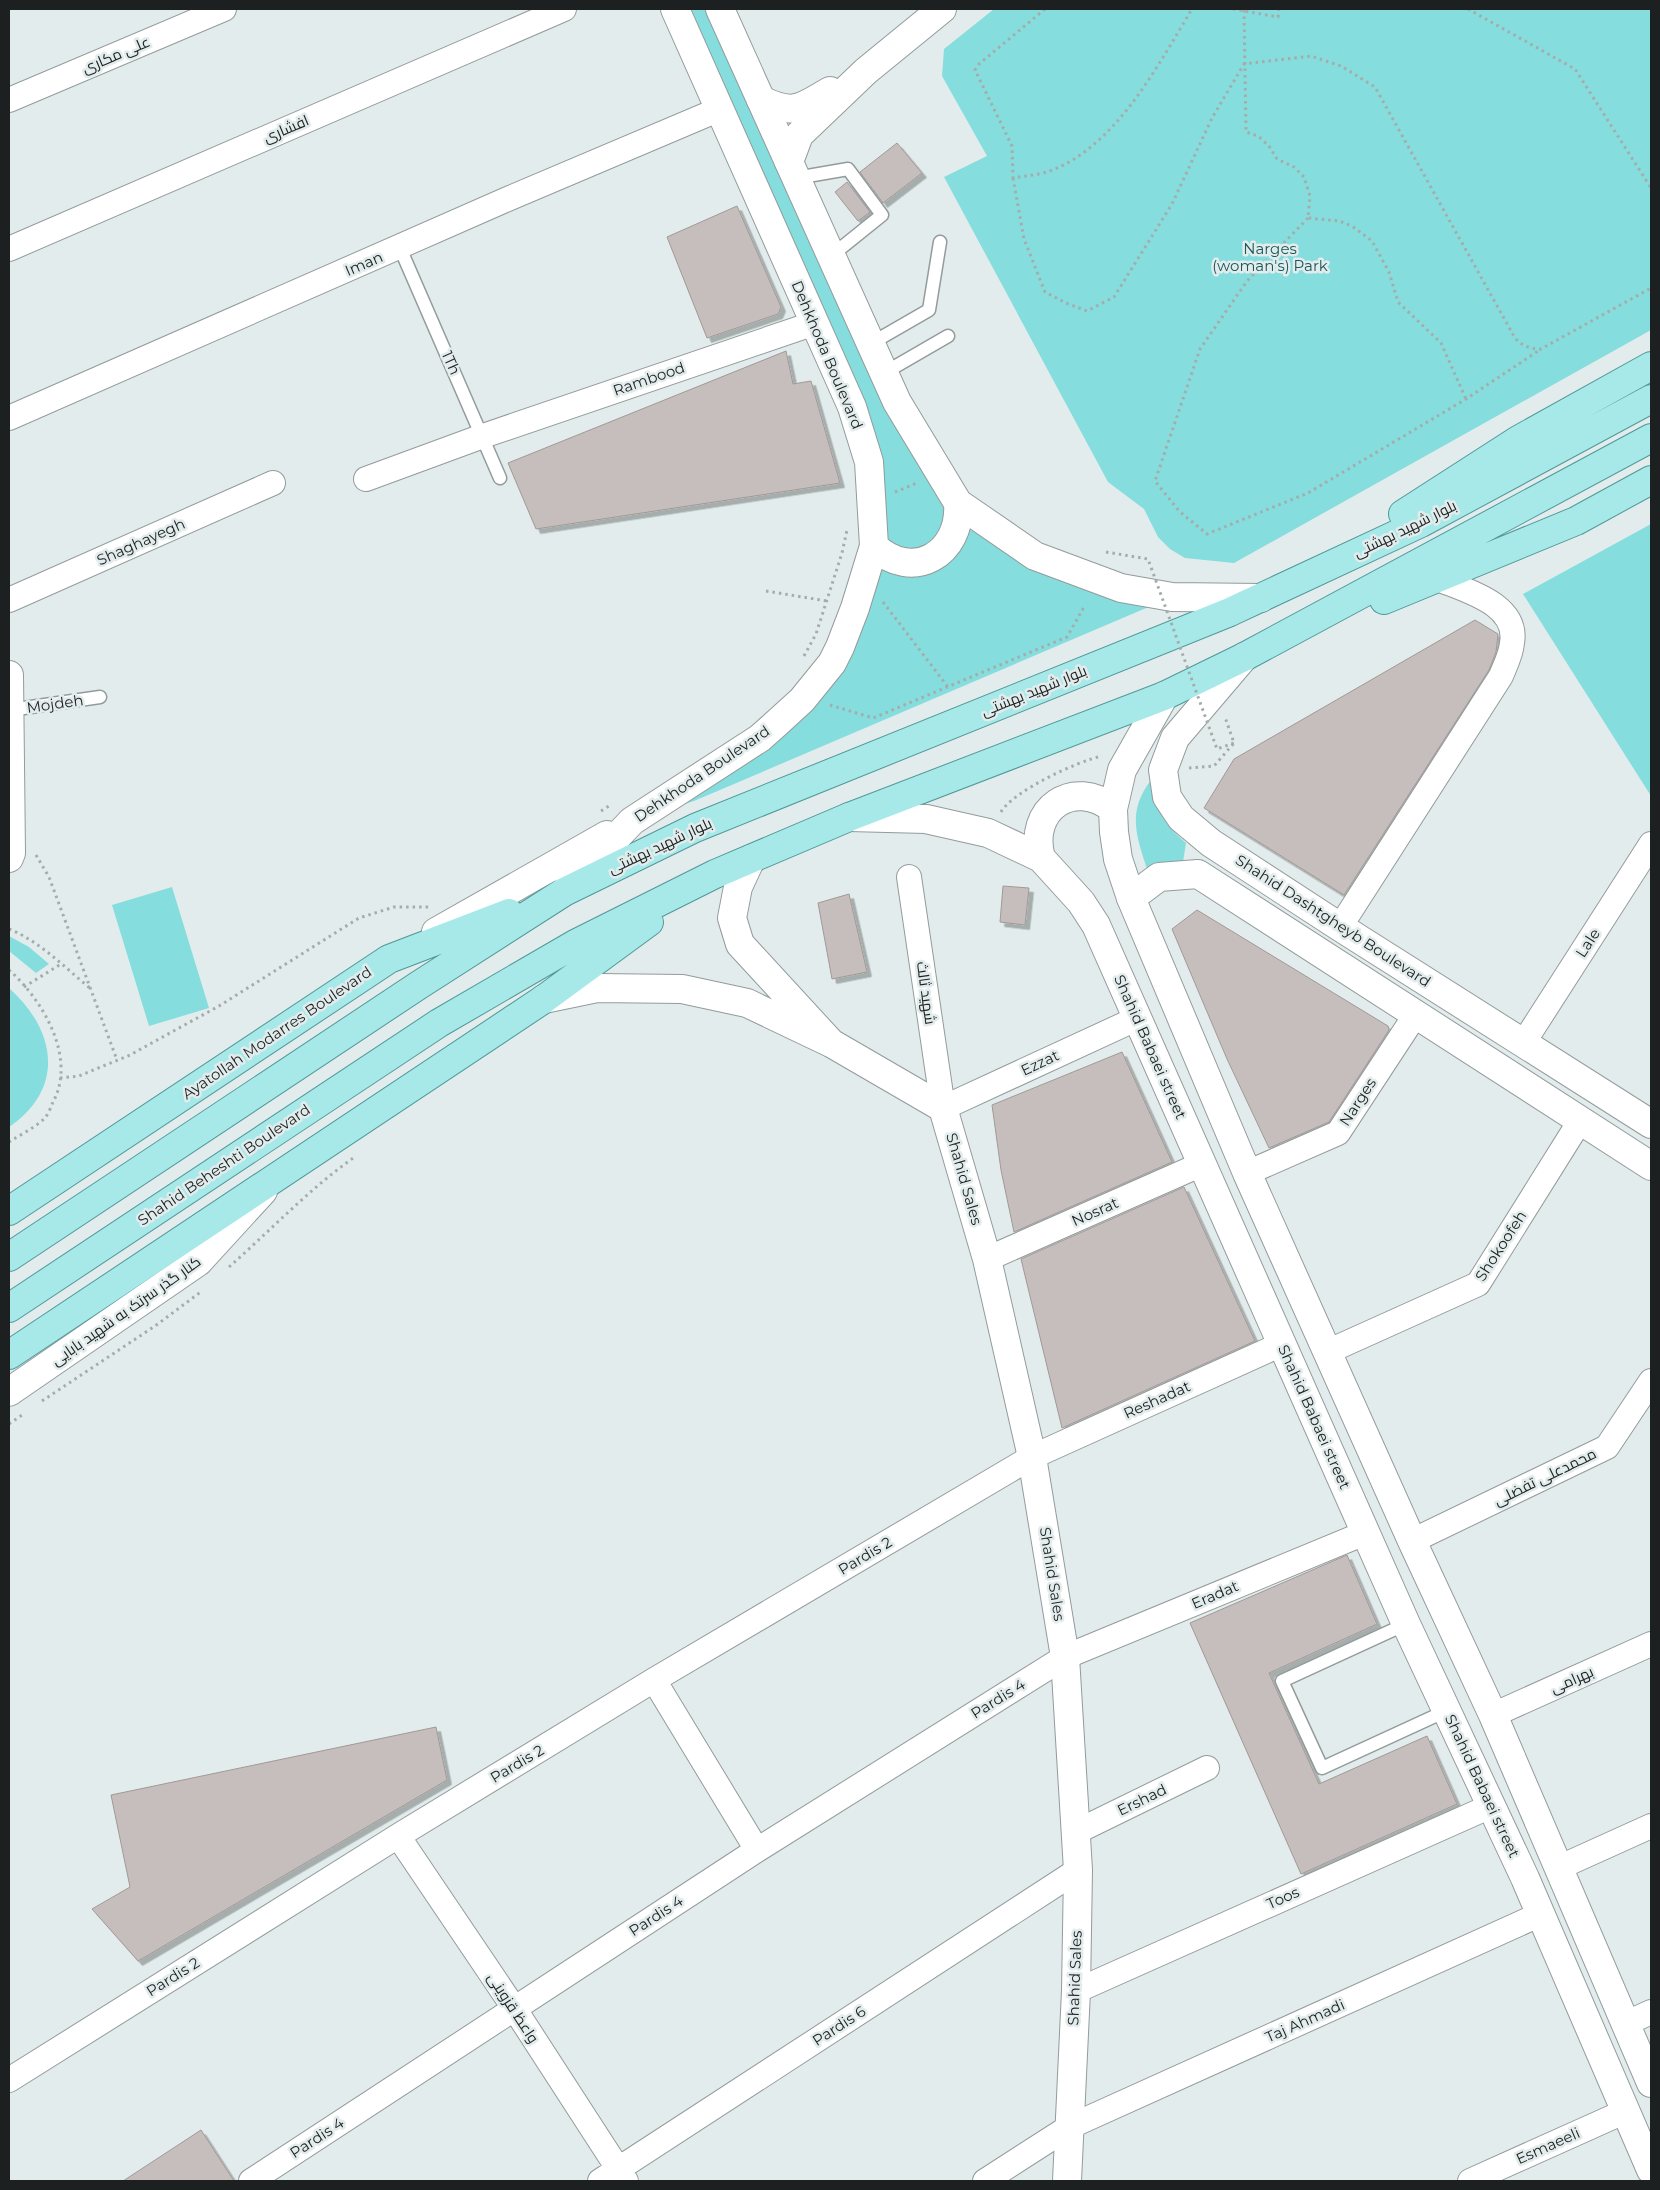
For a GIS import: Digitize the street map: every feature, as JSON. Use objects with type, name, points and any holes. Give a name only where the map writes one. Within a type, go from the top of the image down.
[{"type":"main road","name":"Dehkhoda Boulevard","points":[[564,892],[625,811],[760,738],[802,700],[832,663],[840,647],[855,608],[874,546],[869,462],[852,407],[675,9]]},
{"type":"main road","points":[[720,9],[897,402],[958,503],[1035,556],[1121,588],[1172,597],[1261,598]]},
{"type":"main road","points":[[792,170],[799,135],[866,71],[942,9]]},
{"type":"main road","points":[[761,100],[779,109],[799,109],[866,71]]},
{"type":"main road","points":[[1308,575],[1518,440],[1651,366]]},
{"type":"main road","name":"بلوار شهید بهشتی","points":[[9,1257],[418,985],[564,892],[695,828],[1212,620],[1261,598],[1421,523],[1651,399]]},
{"type":"main road","points":[[9,1308],[439,1023],[575,944],[715,874],[849,817],[1164,696],[1434,567],[1651,438]]},
{"type":"main road","points":[[1434,567],[1576,520],[1651,480]]},
{"type":"main road","points":[[874,546],[882,554],[898,561],[916,562],[931,558],[942,550],[955,532],[959,515],[958,503]]},
{"type":"main road","name":"Shahid Dashtgheyb Boulevard","points":[[1244,657],[1175,738],[1163,770],[1167,797],[1180,818],[1211,843],[1340,928],[1524,1042],[1651,1124]]},
{"type":"main road","points":[[9,675],[10,855]]},
{"type":"main road","points":[[1164,696],[1122,770],[1113,809],[1118,859],[1131,898],[1248,1173],[1412,1541],[1493,1716],[1627,2023],[1651,2083]]},
{"type":"main road","points":[[1041,858],[1038,847],[1040,825],[1052,806],[1062,800],[1083,795],[1095,797],[1113,809]]},
{"type":"main road","points":[[389,959],[625,811]]},
{"type":"main road","name":"Shahid Babaei street","points":[[849,817],[935,821],[988,833],[1041,858],[1081,902],[1096,925],[1406,1624],[1541,1914],[1651,2170]]},
{"type":"main road","points":[[1198,874],[1196,868],[1198,856],[1201,850],[1211,843]]},
{"type":"main road","points":[[751,859],[738,887],[732,918],[740,944],[831,1043]]},
{"type":"main road","points":[[9,1355],[544,999],[715,874]]},
{"type":"main road","points":[[1131,898],[1159,877],[1198,874],[1651,1166]]},
{"type":"main road","name":"Ayatollah Modarres Boulevard","points":[[9,1211],[389,959],[564,892]]},
{"type":"main road","points":[[544,999],[597,988],[682,989],[747,1003],[831,1043],[943,1108]]},
{"type":"main road","name":"Shahid Sales","points":[[943,1108],[987,1259],[1032,1457],[1065,1658],[1078,1870],[1076,1991],[1067,2181]]},
{"type":"main road","name":"کنار گذر سرتک به شهید بابایی","points":[[9,1392],[198,1262],[276,1177]]},
{"type":"street","name":"علی مکاری","points":[[9,100],[224,9]]},
{"type":"street","name":"افشاری","points":[[9,249],[564,9]]},
{"type":"street","name":"Iman","points":[[9,418],[400,248],[510,198],[720,109]]},
{"type":"street","name":"Rambood","points":[[366,479],[483,436],[815,323]]},
{"type":"street","name":"Shaghayegh","points":[[9,600],[273,483]]},
{"type":"street","points":[[1340,928],[1501,676],[1513,642],[1512,630],[1501,610],[1434,567]]},
{"type":"street","name":"Lale","points":[[1524,1042],[1651,844]]},
{"type":"street","name":"شهید ثالث","points":[[909,877],[943,1108]]},
{"type":"street","name":"Narges","points":[[1248,1173],[1338,1133],[1416,1014]]},
{"type":"street","name":"Ezzat","points":[[943,1108],[1138,1018]]},
{"type":"street","name":"Shokoofeh","points":[[1327,1352],[1478,1284],[1580,1121]]},
{"type":"street","name":"Nosrat","points":[[987,1259],[1202,1164]]},
{"type":"street","name":"Reshadat","points":[[1032,1457],[1282,1344]]},
{"type":"street","name":"محمدعلی تفضلی","points":[[1412,1541],[1607,1447],[1651,1382]]},
{"type":"street","name":"Pardis 2","points":[[9,2080],[398,1836],[654,1680],[1032,1457]]},
{"type":"street","name":"Eradat","points":[[1065,1658],[1365,1532]]},
{"type":"street","name":"بهرامی","points":[[1493,1716],[1651,1644]]},
{"type":"street","name":"Pardis 4","points":[[250,2181],[757,1850],[1065,1658]]},
{"type":"street","points":[[654,1680],[757,1850]]},
{"type":"street","name":"Ershad","points":[[1076,1832],[1208,1768]]},
{"type":"street","name":"Toos","points":[[1076,1991],[1491,1806]]},
{"type":"street","points":[[1558,1868],[1651,1826]]},
{"type":"street","name":"واعظ قزوینی","points":[[398,1836],[514,2008],[615,2177]]},
{"type":"street","name":"Pardis 6","points":[[615,2177],[1078,1870]]},
{"type":"street","name":"Taj Ahmadi","points":[[985,2181],[1069,2127],[1541,1914]]},
{"type":"street","points":[[1627,2023],[1651,2012]]},
{"type":"street","name":"Esmaeeli","points":[[1470,2181],[1626,2111]]},
{"type":"lane","points":[[792,170],[848,169],[882,215],[831,256]]},
{"type":"lane","points":[[870,344],[929,310],[940,242]]},
{"type":"lane","name":"1Th","points":[[400,248],[500,478]]},
{"type":"lane","points":[[884,373],[948,336]]},
{"type":"lane","name":"Mojdeh","points":[[10,722],[100,697]]},
{"type":"lane","points":[[1406,1624],[1282,1681],[1298,1716],[1322,1768],[1446,1711]]},
{"type":"path","points":[[1045,9],[978,64],[975,70],[1012,146],[1013,178],[1024,239],[1044,292],[1086,311],[1114,297],[1172,204],[1212,118],[1244,64]]},
{"type":"path","points":[[1013,178],[1048,171],[1067,163],[1085,151],[1102,135],[1142,90],[1192,9]]},
{"type":"path","points":[[1233,9],[1278,17],[1279,9]]},
{"type":"path","points":[[1468,9],[1575,69],[1651,188]]},
{"type":"path","points":[[1244,10],[1246,132],[1258,136],[1269,146],[1277,158],[1294,167],[1304,177],[1310,196],[1308,218],[1247,281],[1200,349],[1154,481],[1179,511],[1207,534],[1308,493],[1466,399],[1541,349],[1651,288]]},
{"type":"path","points":[[1244,64],[1311,56],[1341,66],[1375,86],[1515,338],[1525,346],[1541,349]]},
{"type":"path","points":[[1308,218],[1339,221],[1352,226],[1372,241],[1389,272],[1398,302],[1442,343],[1466,399]]},
{"type":"path","points":[[889,495],[918,483]]},
{"type":"path","points":[[802,659],[816,634],[842,553],[847,524]]},
{"type":"path","points":[[1106,552],[1148,559],[1217,749],[1234,743]]},
{"type":"path","points":[[766,591],[818,601],[834,602]]},
{"type":"path","points":[[879,597],[948,687]]},
{"type":"path","points":[[822,703],[873,718],[1067,637],[1084,607]]},
{"type":"path","points":[[592,816],[625,811]]},
{"type":"path","points":[[10,855],[35,853],[50,877],[117,1060]]},
{"type":"path","points":[[60,1078],[79,1076],[117,1060],[218,1006],[359,918],[394,908],[429,907],[437,904]]},
{"type":"path","points":[[9,929],[26,936],[91,989]]},
{"type":"path","points":[[24,987],[61,964]]},
{"type":"path","points":[[9,970],[42,1012],[56,1038],[62,1067],[58,1094],[45,1118],[9,1142]]},
{"type":"path","points":[[228,1269],[325,1178],[357,1155]]},
{"type":"path","points":[[41,1402],[155,1326],[206,1288]]},
{"type":"path","points":[[9,1424],[33,1408]]},
{"type":"green space","points":[[675,9],[719,9],[945,481],[1035,556],[1172,597],[694,801],[632,821],[779,721],[855,608],[869,462]]},
{"type":"green space","name":"Narges (woman's) Park","points":[[994,9],[1651,9],[1651,330],[1234,563],[1185,558],[1170,549],[1158,537],[1144,509],[1108,482],[944,177],[987,156],[942,76],[944,49]]},
{"type":"green space","points":[[1651,524],[1651,796],[1523,594]]},
{"type":"green space","points":[[1151,780],[1155,800],[1162,816],[1186,843],[1183,862],[1148,872],[1140,848],[1136,814],[1138,803]]},
{"type":"green space","points":[[172,887],[209,1008],[149,1026],[112,905]]},
{"type":"green space","points":[[9,936],[29,947],[49,964],[36,973],[9,951]]},
{"type":"green space","points":[[9,988],[25,1004],[37,1022],[45,1040],[48,1059],[46,1077],[40,1095],[27,1112],[9,1127]]},
{"type":"building","points":[[897,143],[922,173],[883,203],[860,172]]},
{"type":"building","points":[[847,182],[870,212],[858,221],[835,192]]},
{"type":"building","points":[[737,206],[781,307],[778,314],[707,338],[667,237]]},
{"type":"building","points":[[786,351],[793,384],[811,381],[840,483],[536,529],[508,463]]},
{"type":"building","points":[[1475,620],[1498,634],[1496,652],[1489,670],[1344,895],[1204,808],[1234,759]]},
{"type":"building","points":[[1003,886],[1029,888],[1025,925],[1000,922]]},
{"type":"building","points":[[849,894],[867,972],[832,979],[818,903]]},
{"type":"building","points":[[1197,910],[1388,1026],[1389,1030],[1329,1122],[1269,1148],[1227,1059],[1172,929]]},
{"type":"building","points":[[1122,1052],[1172,1162],[1014,1232],[1001,1170],[992,1105]]},
{"type":"building","points":[[1184,1187],[1255,1341],[1062,1428],[1021,1259]]},
{"type":"building","points":[[1347,1555],[1377,1624],[1269,1673],[1319,1784],[1427,1736],[1457,1804],[1301,1874],[1190,1623]]},
{"type":"building","points":[[436,1727],[447,1780],[138,1961],[92,1909],[130,1887],[111,1795]]},
{"type":"building","points":[[201,2130],[234,2181],[123,2181]]}]
